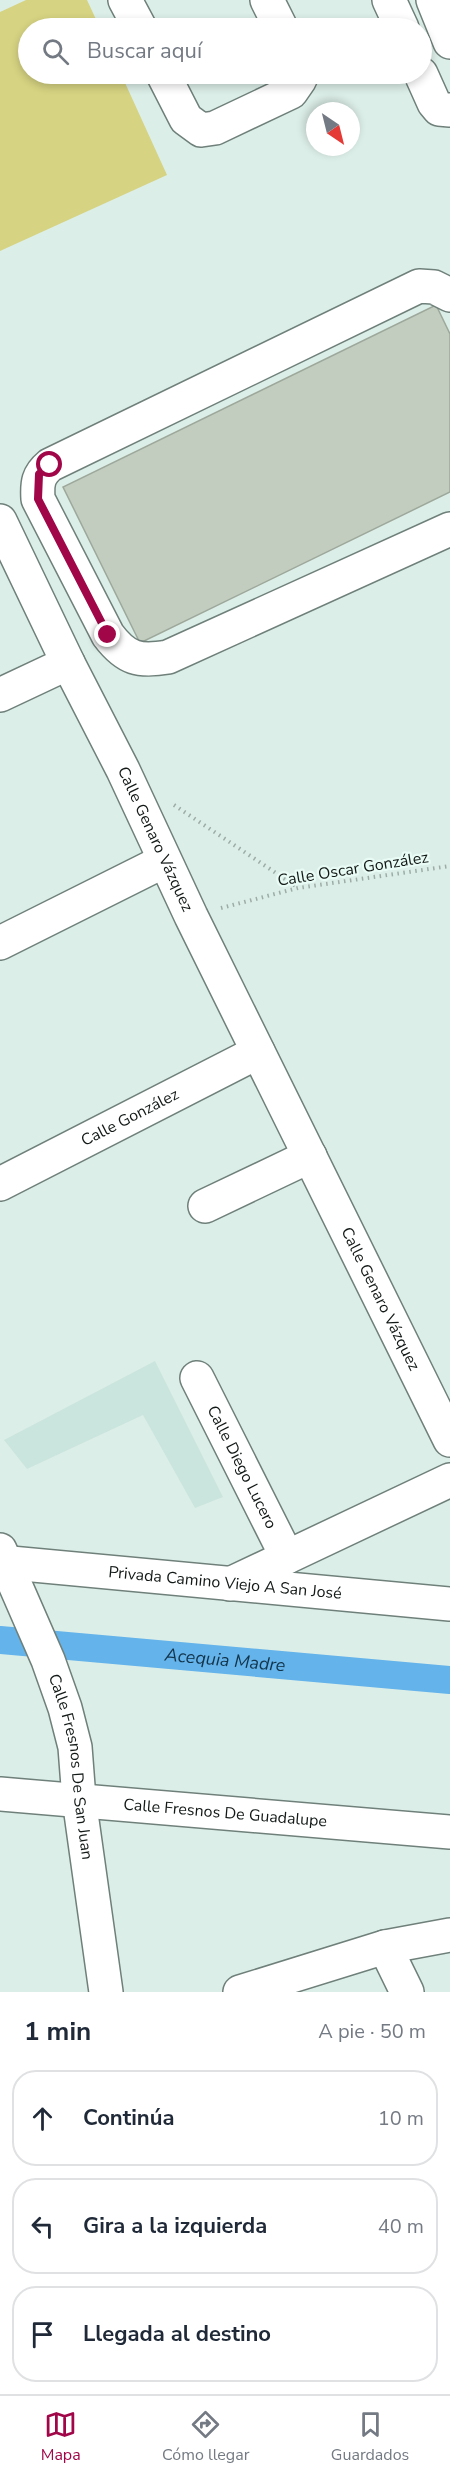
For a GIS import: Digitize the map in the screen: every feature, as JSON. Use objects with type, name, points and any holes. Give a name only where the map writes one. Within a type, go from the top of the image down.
[{"type":"street","points":[[125,0],[135,18]]},
{"type":"street","points":[[267,0],[276,18]]},
{"type":"street","points":[[389,0],[397,18]]},
{"type":"street","points":[[433,0],[450,42]]},
{"type":"street","points":[[168,84],[186,118],[201,130],[214,128],[291,92],[297,84]]},
{"type":"street","points":[[425,84],[439,109],[450,110]]},
{"type":"street","points":[[450,295],[434,287],[418,286],[50,465],[39,474],[37,486],[38,499],[108,635],[120,651],[137,659],[151,660],[168,657],[450,529]]},
{"type":"street","name":"Calle Genaro Vázquez","points":[[0,521],[68,663],[123,770],[164,861],[450,1440]]},
{"type":"street","points":[[0,695],[68,663]]},
{"type":"street","points":[[0,942],[164,861]]},
{"type":"street","name":"Calle González","points":[[0,1184],[258,1052]]},
{"type":"street","points":[[204,1206],[310,1156]]},
{"type":"street","name":"Calle Diego Lucero","points":[[197,1378],[287,1557]]},
{"type":"street","points":[[228,1585],[450,1480]]},
{"type":"street","name":"Privada Camino Viejo A San José","points":[[2,1558],[228,1585],[450,1604]]},
{"type":"street","name":"Calle Fresnos De San Juan","points":[[2,1558],[28,1610],[48,1660],[65,1708],[75,1747],[106,1992]]},
{"type":"street","name":"Calle Fresnos De Guadalupe","points":[[0,1794],[450,1832]]},
{"type":"street","points":[[240,1992],[308,1982],[385,1947],[450,1935]]},
{"type":"street","points":[[385,1947],[407,1992]]},
{"type":"path","points":[[172,803],[298,888]]},
{"type":"path","name":"Calle Oscar González","points":[[191,916],[298,888],[450,866]]},
{"type":"shaded area","points":[[26,0],[87,0],[95,18],[18,18],[18,84],[126,84],[167,175],[0,251],[0,12]]},
{"type":"shaded area","points":[[155,1361],[223,1497],[195,1508],[143,1415],[27,1469],[4,1440]]},
{"type":"building","points":[[436,305],[450,334],[450,492],[140,643],[63,487]]},
{"type":"waterway","name":"Acequia Madre","points":[[0,1640],[450,1680]]},
{"type":"route","points":[[50,465],[39,474],[38,499],[108,635]]}]
